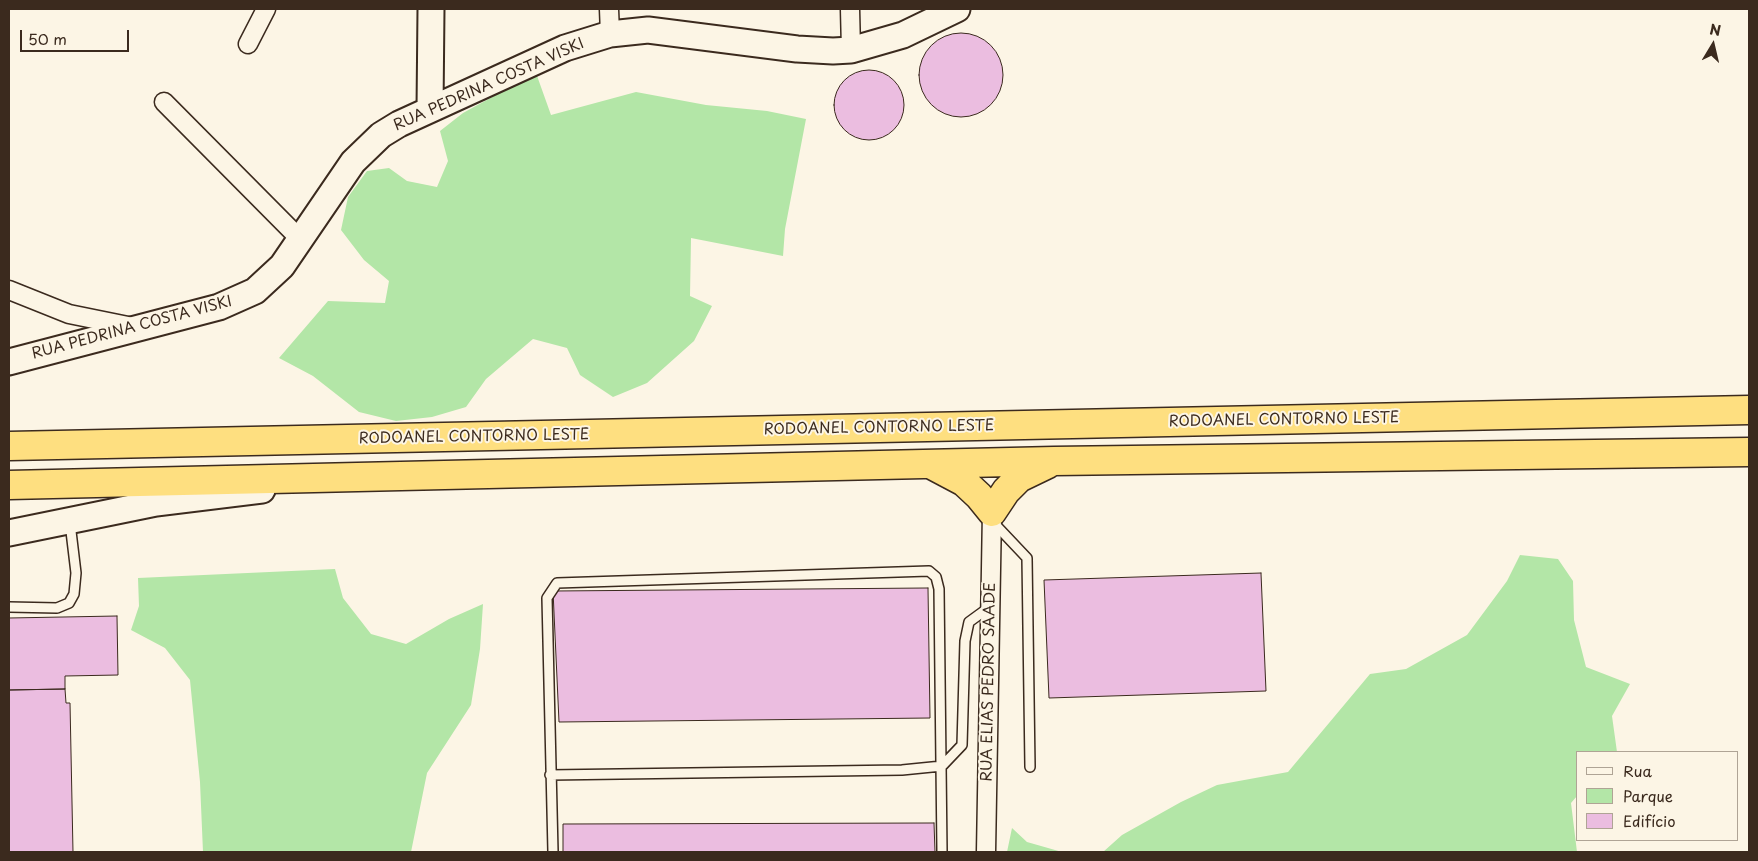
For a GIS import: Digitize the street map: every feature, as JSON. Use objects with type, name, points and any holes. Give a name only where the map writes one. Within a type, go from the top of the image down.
[{"type":"highway","name":"RODOANEL CONTORNO LESTE","points":[[9,446],[1749,410]]},
{"type":"highway","points":[[9,485],[1054,461],[1749,452]]},
{"type":"highway","points":[[929,464],[964,482],[979,496],[992,516],[1006,491],[1019,478],[1054,461]]},
{"type":"street","points":[[248,44],[266,9]]},
{"type":"street","points":[[430,109],[431,9]]},
{"type":"street","points":[[609,9],[610,34]]},
{"type":"street","points":[[850,9],[851,50]]},
{"type":"street","name":"RUA PEDRINA COSTA VISKI","points":[[9,362],[219,307],[255,291],[282,266],[342,177],[366,148],[399,124],[566,48],[610,34],[648,30],[807,50],[851,50],[903,35],[957,9]]},
{"type":"street","points":[[164,102],[301,240]]},
{"type":"street","points":[[9,290],[69,314],[136,328]]},
{"type":"street","points":[[9,533],[188,499],[373,477]]},
{"type":"street","name":"RUA ELIAS PEDRO SAADE","points":[[986,852],[992,516]]},
{"type":"lane","points":[[992,516],[1026,558],[1030,767]]},
{"type":"lane","points":[[9,607],[57,608],[69,603],[74,594],[76,573],[70,520]]},
{"type":"lane","points":[[553,852],[547,598],[557,584],[929,571],[936,577],[939,589],[942,852]]},
{"type":"lane","points":[[550,774],[902,770],[942,766],[962,745],[965,641],[969,622],[991,606]]},
{"type":"green space","points":[[536,73],[551,115],[636,92],[706,105],[767,111],[806,119],[785,229],[783,256],[691,238],[690,296],[712,306],[694,341],[647,383],[613,397],[580,375],[567,348],[533,339],[486,379],[466,407],[432,417],[396,421],[359,412],[313,376],[279,358],[328,301],[385,303],[389,281],[364,260],[341,230],[348,197],[367,171],[389,168],[407,181],[437,187],[448,161],[440,131],[463,113]]},
{"type":"green space","points":[[1520,555],[1558,559],[1573,581],[1574,620],[1586,667],[1630,684],[1612,716],[1617,751],[1576,751],[1576,797],[1571,803],[1577,852],[1103,852],[1122,835],[1181,802],[1217,785],[1288,772],[1370,674],[1406,669],[1467,635],[1507,581]]},
{"type":"green space","points":[[335,569],[343,598],[371,634],[406,644],[449,619],[483,604],[480,649],[471,705],[427,773],[411,852],[203,852],[200,782],[190,680],[165,648],[131,630],[139,606],[138,578]]},
{"type":"green space","points":[[1012,828],[1027,842],[1062,852],[1007,852]]},
{"type":"building","points":[[961,33],[977,36],[991,45],[1000,59],[1003,75],[1000,91],[991,105],[977,114],[961,117],[945,114],[931,105],[922,91],[919,75],[922,59],[931,45],[945,36]]},
{"type":"building","points":[[869,70],[888,76],[898,86],[904,105],[898,124],[888,134],[869,140],[850,134],[840,124],[834,105],[840,86],[850,76]]},
{"type":"building","points":[[1261,573],[1266,691],[1049,698],[1044,580]]},
{"type":"building","points":[[928,588],[930,718],[559,722],[553,591]]},
{"type":"building","points":[[117,616],[118,675],[65,676],[65,689],[9,690],[9,618]]},
{"type":"building","points":[[65,689],[66,703],[70,703],[73,852],[9,852],[9,690]]},
{"type":"building","points":[[934,823],[935,852],[563,852],[563,824]]}]
